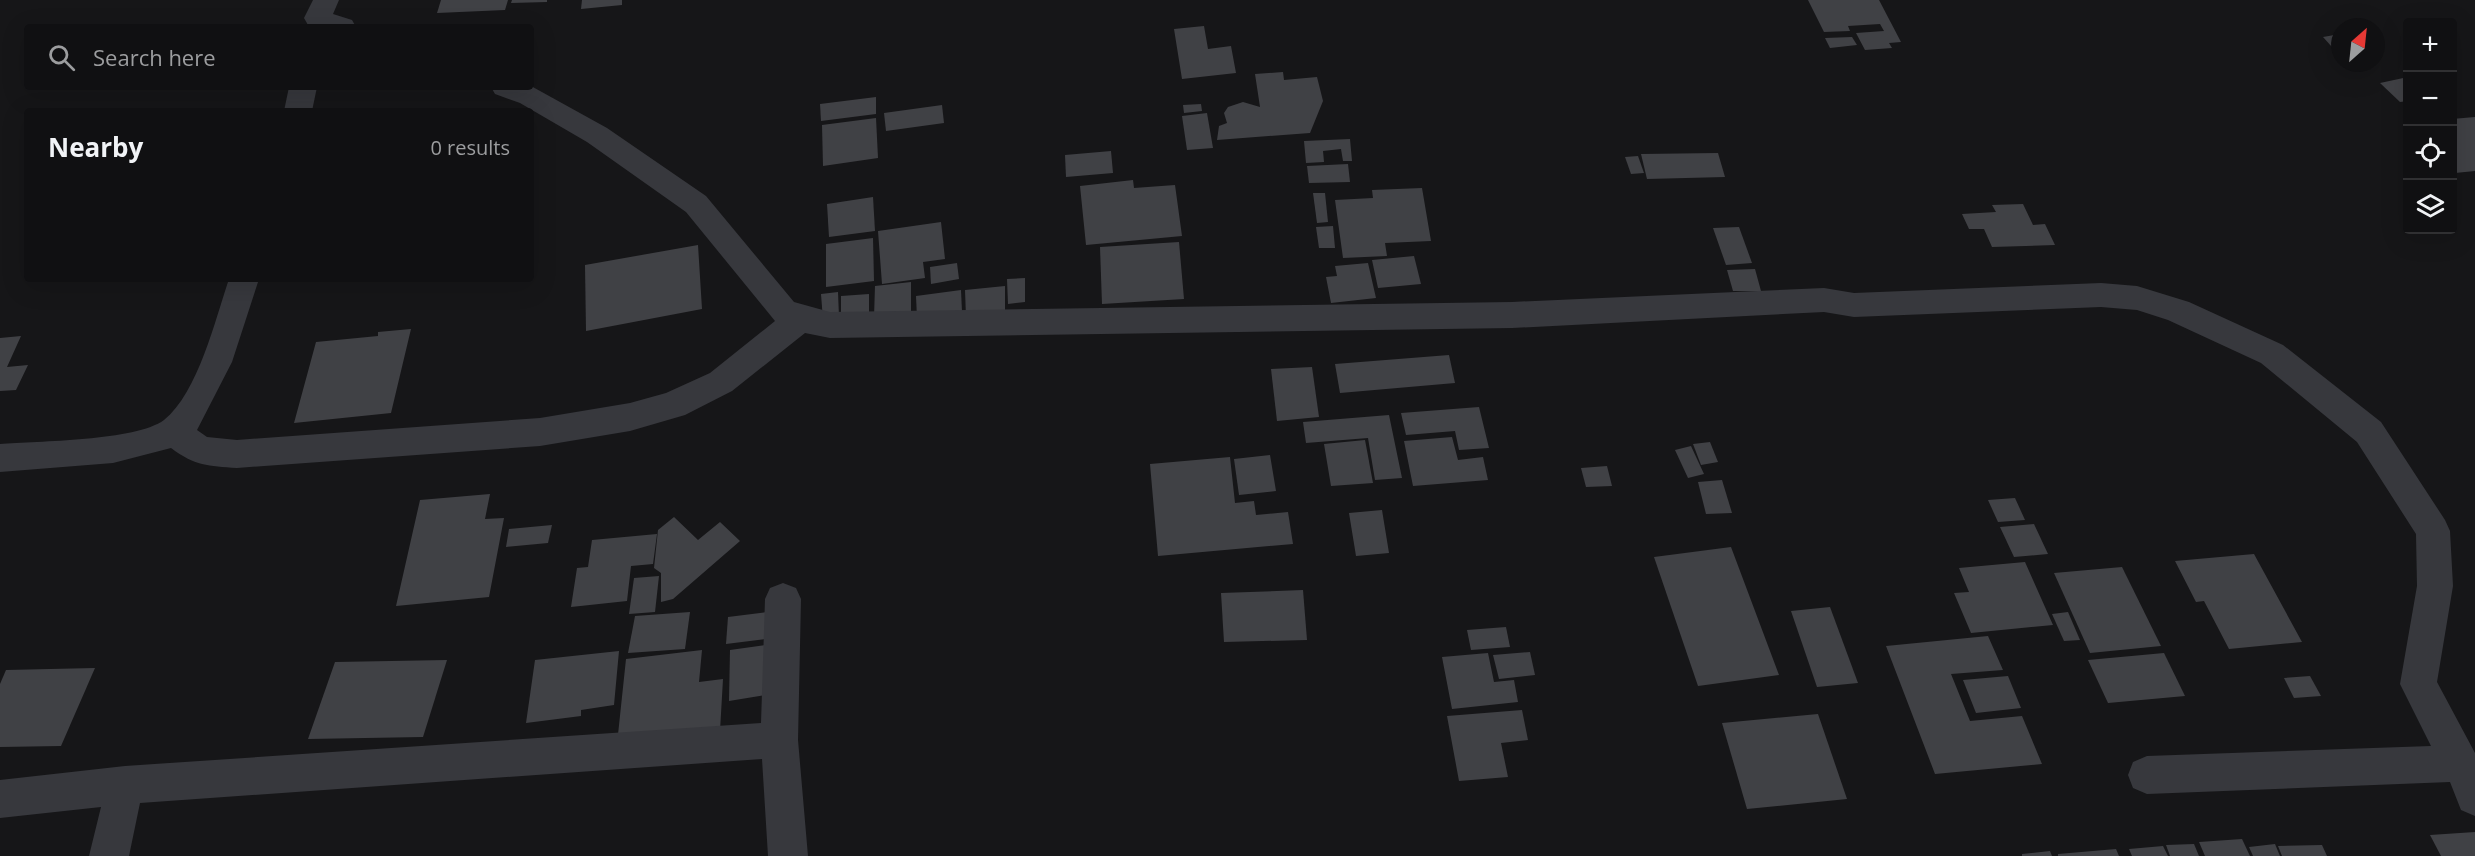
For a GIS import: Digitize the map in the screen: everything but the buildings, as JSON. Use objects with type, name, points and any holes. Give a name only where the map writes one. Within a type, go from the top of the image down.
[{"type":"street","points":[[319,15],[336,24]]},
{"type":"street","points":[[299,108],[302,90]]},
{"type":"street","points":[[513,90],[530,96],[597,135],[696,204],[783,311],[800,319],[830,325],[1512,315],[1824,300],[1854,305],[2101,295],[2137,298],[2178,311],[2272,354],[2369,432],[2433,531],[2435,586],[2418,684],[2475,797]]},
{"type":"street","points":[[0,458],[123,447],[174,431],[194,407],[215,366],[243,282]]},
{"type":"street","points":[[174,431],[200,452],[237,454],[540,432],[630,417],[673,405],[721,382],[800,319]]},
{"type":"street","points":[[783,598],[779,740],[788,856]]},
{"type":"street","points":[[0,799],[125,785],[779,740]]},
{"type":"street","points":[[2147,775],[2459,764]]},
{"type":"street","points":[[109,856],[125,785]]}]
